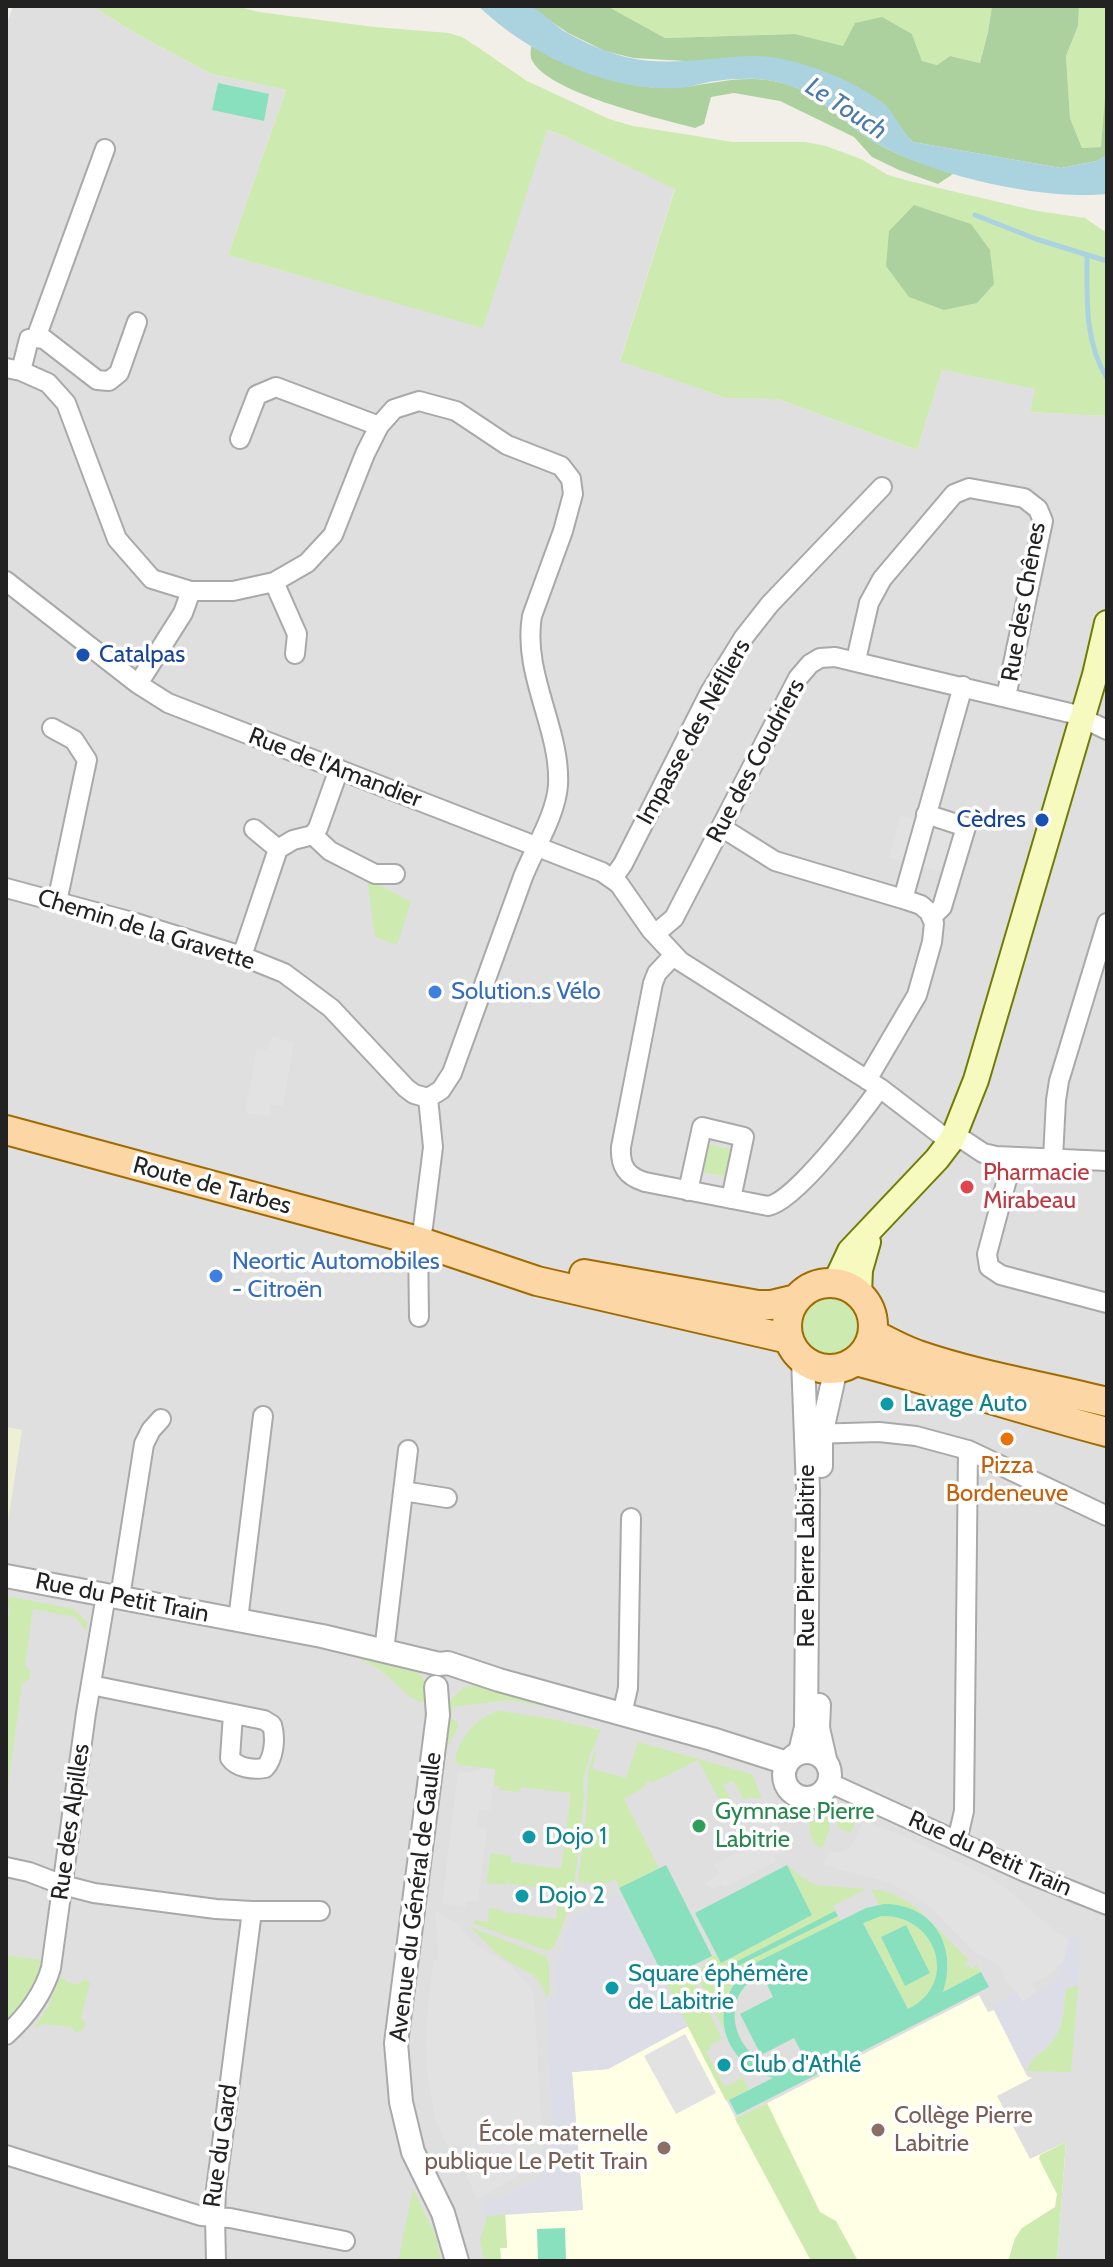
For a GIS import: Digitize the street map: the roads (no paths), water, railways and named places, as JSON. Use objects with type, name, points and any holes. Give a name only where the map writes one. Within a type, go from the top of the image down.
[{"type":"main road","points":[[846,1364],[867,1349],[873,1334],[873,1319],[868,1305],[847,1288],[860,1270],[873,1229],[953,1138],[976,1080],[1107,623]]},
{"type":"main road","name":"Route de Tarbes","points":[[6,1130],[418,1241],[537,1281],[796,1349],[818,1367],[846,1364],[929,1380],[1107,1432]]},
{"type":"main road","name":"Route de Tarbes","points":[[418,1241],[758,1305],[796,1299],[820,1283],[847,1288]]},
{"type":"main road","points":[[796,1299],[787,1325],[796,1349]]},
{"type":"main road","points":[[873,1334],[917,1355],[1024,1384],[1107,1402]]},
{"type":"street","points":[[36,338],[105,149]]},
{"type":"street","points":[[137,322],[119,373],[109,381],[97,380],[44,339],[36,338],[29,339],[14,370],[48,383],[66,403],[117,539],[152,579],[191,591],[233,591],[274,582],[307,563],[333,535],[379,426],[394,409],[419,401],[456,411],[507,445],[561,466],[571,479],[573,494],[563,531],[532,616],[530,630],[530,651],[558,767],[557,789],[452,1073],[441,1090],[428,1098],[433,1147],[423,1227],[418,1241],[419,1317]]},
{"type":"street","points":[[240,439],[257,395],[276,387],[379,426]]},
{"type":"street","name":"Impasse des Néfliers","points":[[613,878],[710,692],[744,637],[770,604],[882,487]]},
{"type":"street","name":"Rue des Chênes","points":[[856,660],[874,592],[954,494],[969,488],[1024,498],[1038,509],[1043,521],[1006,697]]},
{"type":"street","name":"Rue de l'Amandier","points":[[6,581],[138,684],[168,703],[613,878],[664,944]]},
{"type":"street","points":[[274,582],[297,634],[295,654]]},
{"type":"street","points":[[138,684],[183,613],[191,591]]},
{"type":"street","name":"Rue des Coudriers","points":[[688,1191],[637,1180],[627,1173],[621,1162],[621,1147],[653,983],[674,918],[803,670],[820,658],[856,660],[1074,714],[1107,730]]},
{"type":"street","points":[[903,899],[963,686]]},
{"type":"street","points":[[52,728],[74,740],[87,760],[57,902]]},
{"type":"street","points":[[242,956],[278,849],[293,840],[313,835],[339,769]]},
{"type":"street","points":[[926,814],[966,827],[942,907],[932,917]]},
{"type":"street","points":[[721,827],[775,861],[921,905],[932,917],[934,928],[917,995],[858,1119],[781,1202],[768,1206],[688,1191],[702,1127],[744,1137],[731,1199]]},
{"type":"street","points":[[254,829],[278,849]]},
{"type":"street","points":[[313,835],[330,851],[375,874],[395,874]]},
{"type":"street","name":"Chemin de la Gravette","points":[[6,888],[136,923],[242,956],[284,973],[317,996],[346,1023],[406,1088],[428,1098]]},
{"type":"street","points":[[1053,1158],[1059,1081],[1101,962],[1107,923]]},
{"type":"street","points":[[664,944],[699,973],[874,1084],[940,1134],[965,1141],[983,1153],[1107,1161]]},
{"type":"street","points":[[1013,1157],[987,1254],[989,1267],[1001,1275],[1107,1303]]},
{"type":"street","name":"Rue Pierre Labitrie","points":[[796,1349],[813,1434],[818,1728],[825,1759]]},
{"type":"street","name":"Rue Pierre Labitrie","points":[[794,1758],[806,1727],[808,1490],[813,1434],[846,1364]]},
{"type":"street","name":"Rue du Petit Train","points":[[238,1620],[263,1416]]},
{"type":"street","name":"Rue des Alpilles","points":[[6,2035],[34,2005],[48,1977],[91,1685],[144,1444],[161,1419]]},
{"type":"street","points":[[813,1434],[891,1433],[916,1436],[968,1450],[1107,1516]]},
{"type":"street","points":[[392,1653],[408,1450]]},
{"type":"street","points":[[957,1841],[964,1811],[968,1450]]},
{"type":"street","points":[[403,1491],[447,1498]]},
{"type":"street","points":[[622,1714],[628,1688],[631,1518]]},
{"type":"street","name":"Rue du Petit Train","points":[[6,1576],[322,1636],[392,1653],[445,1679],[499,1680],[725,1743],[794,1758]]},
{"type":"street","name":"Avenue du Général de Gaulle","points":[[445,1679],[396,2043],[401,2102],[413,2152],[443,2213],[457,2261]]},
{"type":"street","points":[[91,1685],[233,1714]]},
{"type":"street","points":[[809,1751],[825,1759],[829,1766],[830,1783],[821,1794],[800,1797],[787,1787],[784,1779],[794,1758],[809,1751]]},
{"type":"street","name":"Rue du Petit Train","points":[[830,1783],[1025,1872],[1107,1905]]},
{"type":"street","points":[[6,1867],[94,1893],[216,1909],[320,1911]]},
{"type":"street","name":"Rue du Gard","points":[[6,2155],[201,2216],[215,2217],[252,1911]]},
{"type":"street","points":[[216,2261],[215,2217],[345,2241]]},
{"type":"water","name":"Le Touch","points":[[478,6],[527,6],[575,37],[630,58],[678,61],[758,56],[806,65],[871,94],[891,112],[913,142],[1061,168],[1097,161],[1107,155],[1107,194],[1080,195],[1017,189],[920,163],[868,138],[810,95],[780,82],[743,79],[680,88],[652,88],[598,77],[546,55],[521,40]]},
{"type":"waterway","points":[[975,215],[1036,239],[1107,261]]},
{"type":"waterway","points":[[1087,255],[1087,303],[1091,334],[1107,378]]},
{"type":"place","name":"Catalpas","points":[[83,655]]},
{"type":"place","name":"Cèdres","points":[[1042,820]]},
{"type":"place","name":"Solution.s Vélo","points":[[435,992]]},
{"type":"place","name":"Pharmacie Mirabeau","points":[[967,1187]]},
{"type":"place","name":"Neortic Automobiles - Citroën","points":[[216,1276]]},
{"type":"place","name":"Lavage Auto","points":[[887,1404]]},
{"type":"place","name":"Pizza Bordeneuve","points":[[1007,1439]]},
{"type":"place","name":"Gymnase Pierre Labitrie","points":[[699,1826]]},
{"type":"place","name":"Dojo 1","points":[[529,1837]]},
{"type":"place","name":"Dojo 2","points":[[522,1896]]},
{"type":"place","name":"Square éphémère de Labitrie","points":[[612,1988]]},
{"type":"place","name":"Club d'Athlé","points":[[724,2065]]},
{"type":"place","name":"Collège Pierre Labitrie","points":[[878,2130]]},
{"type":"place","name":"École maternelle publique Le Petit Train","points":[[664,2148]]}]
